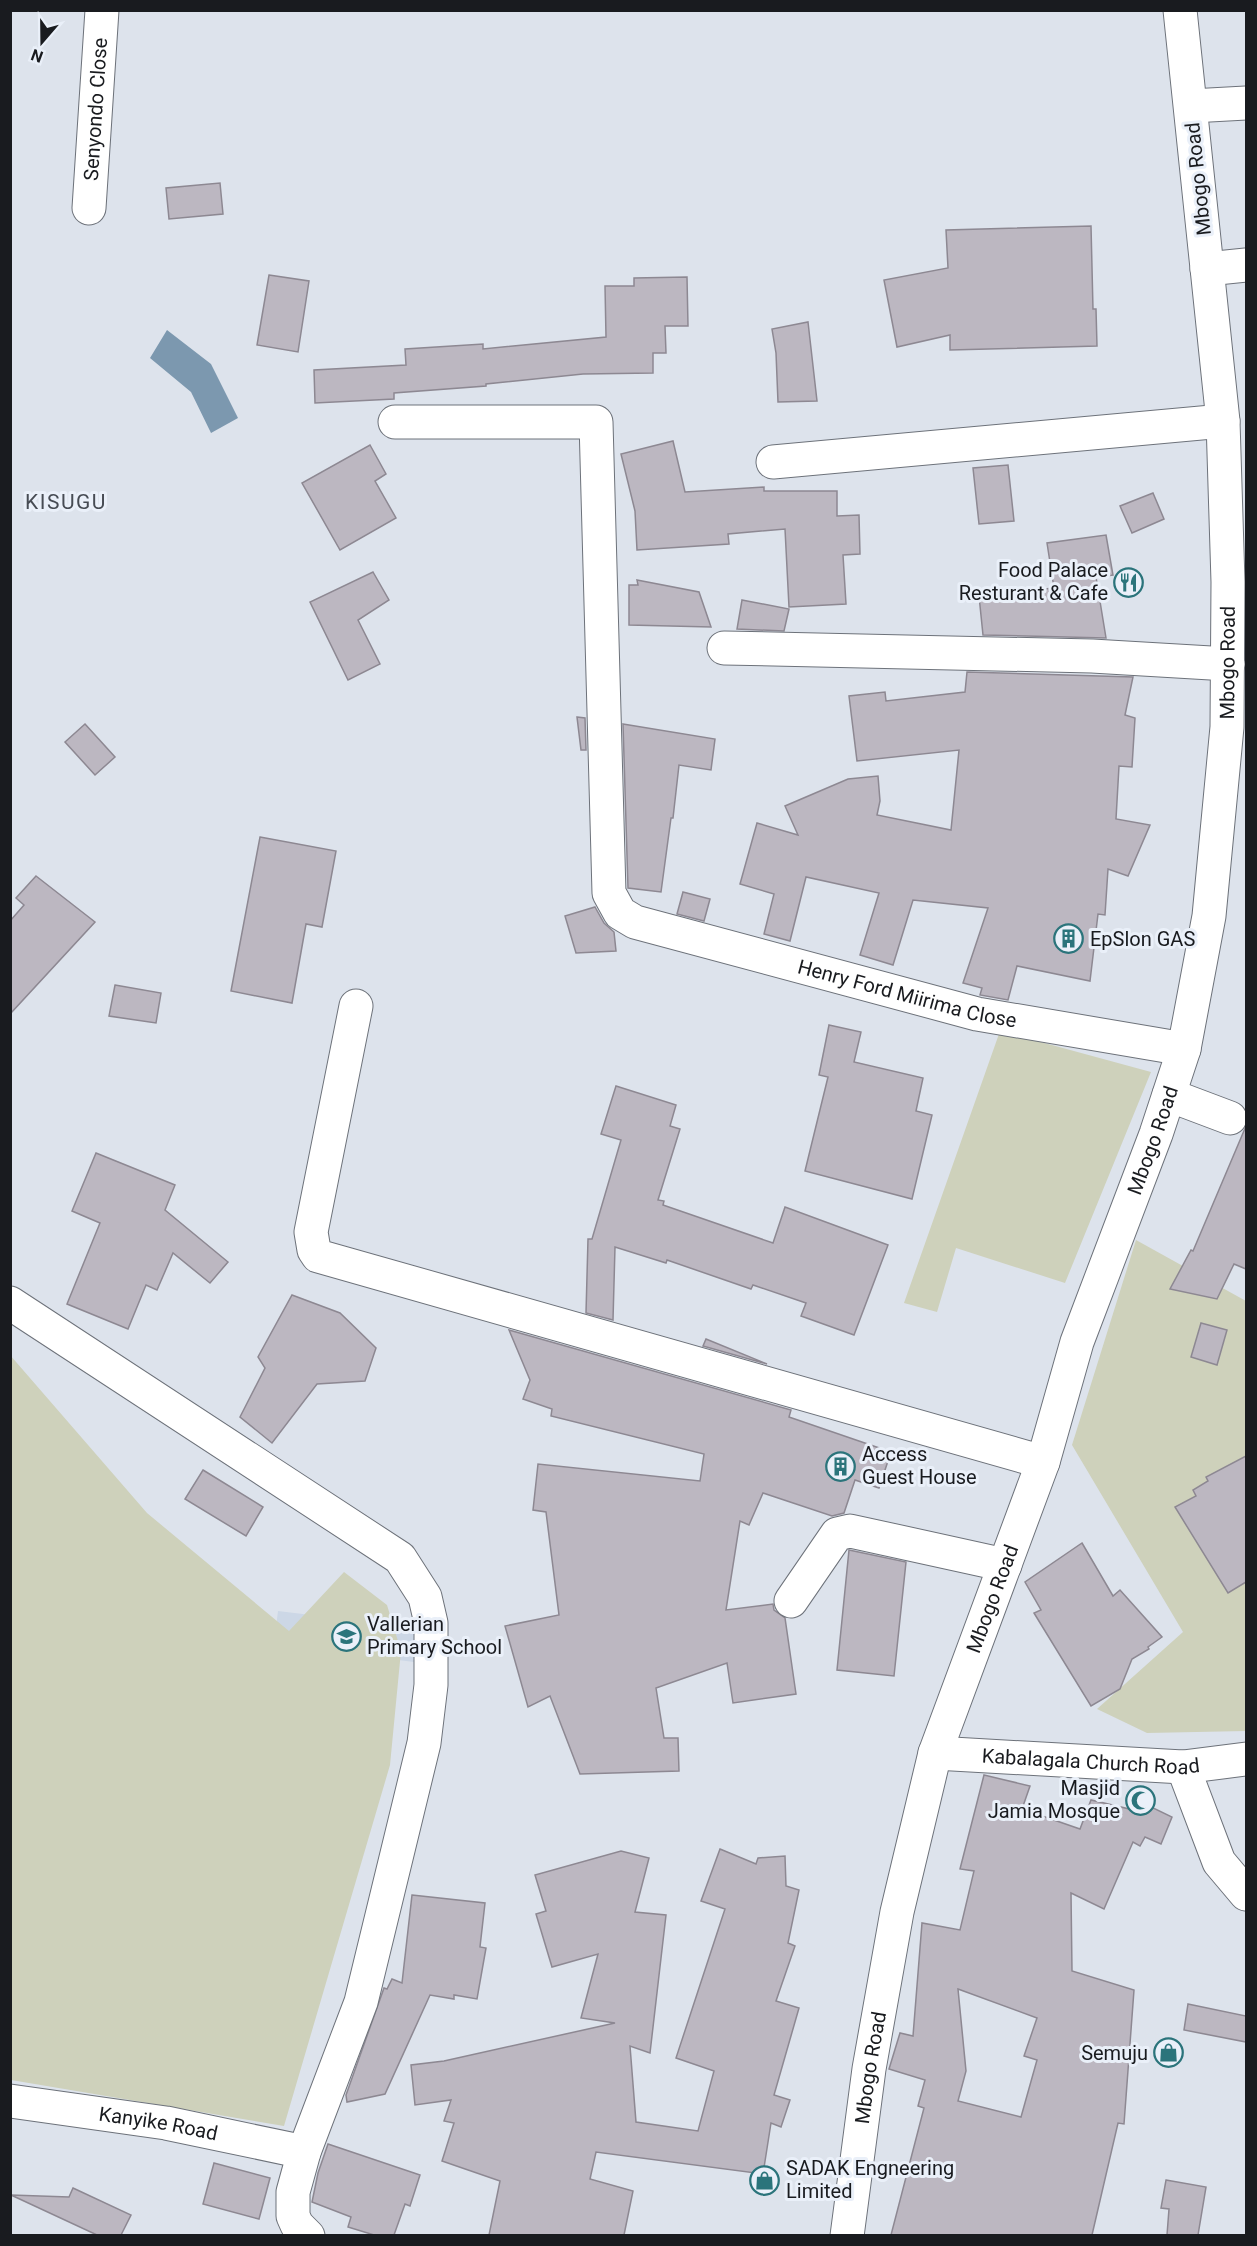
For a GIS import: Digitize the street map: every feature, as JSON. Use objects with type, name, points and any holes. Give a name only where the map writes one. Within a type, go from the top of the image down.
[{"type":"street","name":"Senyondo Close","points":[[89,208],[102,10]]},
{"type":"street","name":"Mbogo Road","points":[[847,2235],[869,2069],[895,1924],[935,1753],[1043,1462],[1077,1342],[1184,1050],[1209,916],[1227,727],[1228,664],[1237,558],[1180,10]]},
{"type":"street","points":[[1191,106],[1246,102]]},
{"type":"street","points":[[1207,268],[1246,265]]},
{"type":"street","points":[[773,462],[1223,421]]},
{"type":"street","name":"Henry Ford Miirima Close","points":[[395,422],[597,422],[609,893],[620,913],[635,922],[977,1014],[1184,1050]]},
{"type":"street","points":[[724,648],[1092,656],[1228,664]]},
{"type":"street","points":[[356,1006],[311,1232],[314,1250],[318,1256],[1043,1462]]},
{"type":"street","points":[[1169,1095],[1230,1118]]},
{"type":"street","points":[[10,1303],[400,1558],[425,1597],[431,1623],[431,1685],[424,1743],[361,2002],[304,2152],[292,2192],[293,2216],[297,2225],[308,2235]]},
{"type":"street","points":[[791,1601],[837,1534],[850,1531],[1005,1565]]},
{"type":"street","name":"Kabalagala Church Road","points":[[935,1753],[1183,1767],[1246,1759]]},
{"type":"street","points":[[1183,1767],[1219,1862],[1246,1894]]},
{"type":"street","name":"Kanyike Road","points":[[10,2101],[166,2123],[304,2152]]},
{"type":"shaded area","name":"Vallerian Primary School","points":[[278,1611],[418,1628],[414,1662],[274,1644]]},
{"type":"green space","points":[[1000,1031],[1151,1072],[1065,1283],[956,1248],[937,1312],[904,1303]]},
{"type":"green space","points":[[1136,1240],[1246,1301],[1246,1731],[1147,1733],[1097,1709],[1183,1632],[1072,1445]]},
{"type":"green space","points":[[10,1355],[147,1513],[289,1631],[344,1572],[387,1605],[401,1651],[390,1765],[284,2126],[11,2080]]},
{"type":"water","points":[[167,330],[211,364],[238,418],[211,433],[191,392],[150,358]]},
{"type":"building","points":[[220,183],[223,214],[169,219],[166,188]]},
{"type":"building","points":[[1091,226],[1093,309],[1096,309],[1097,346],[950,350],[950,335],[897,347],[884,280],[948,268],[946,230]]},
{"type":"building","points":[[269,275],[309,281],[298,352],[257,345]]},
{"type":"building","points":[[687,277],[688,326],[665,326],[666,353],[653,353],[653,373],[583,374],[486,384],[486,386],[394,393],[394,399],[315,403],[314,370],[406,365],[405,349],[483,344],[483,349],[606,337],[605,286],[634,286],[634,278]]},
{"type":"building","points":[[808,322],[817,401],[778,402],[776,353],[772,329]]},
{"type":"building","points":[[673,441],[685,492],[764,487],[764,491],[837,491],[837,516],[859,515],[860,554],[843,555],[846,604],[789,607],[785,529],[728,534],[729,544],[637,550],[635,511],[621,454]]},
{"type":"building","points":[[370,445],[386,474],[375,481],[396,518],[340,550],[302,483]]},
{"type":"building","points":[[1008,465],[1014,521],[979,524],[973,468]]},
{"type":"building","points":[[1153,493],[1164,519],[1132,533],[1120,506]]},
{"type":"building","points":[[1106,535],[1113,575],[1096,577],[1106,638],[983,635],[979,596],[1054,588],[1047,543]]},
{"type":"building","points":[[373,572],[389,600],[358,620],[380,664],[348,680],[310,602]]},
{"type":"building","points":[[637,580],[699,592],[711,627],[629,625],[629,585],[638,585]]},
{"type":"building","points":[[742,600],[789,609],[784,631],[737,629]]},
{"type":"building","points":[[967,672],[1133,677],[1125,715],[1135,718],[1132,767],[1119,766],[1116,819],[1150,825],[1128,876],[1108,869],[1105,915],[1098,914],[1090,981],[1017,966],[1008,1000],[980,995],[982,988],[963,983],[988,908],[913,900],[893,965],[860,955],[879,893],[806,877],[790,941],[764,934],[774,894],[740,884],[757,823],[798,835],[785,806],[848,779],[878,776],[880,801],[877,815],[951,830],[959,750],[857,761],[849,696],[885,692],[886,701],[965,692]]},
{"type":"building","points":[[577,717],[585,718],[586,750],[581,750]]},
{"type":"building","points":[[85,724],[115,757],[95,775],[65,742]]},
{"type":"building","points":[[623,724],[715,739],[711,770],[679,765],[661,892],[628,888]]},
{"type":"building","points":[[260,837],[336,851],[322,927],[306,924],[292,1003],[231,991]]},
{"type":"building","points":[[36,876],[95,922],[10,1014],[10,921],[24,905],[16,898]]},
{"type":"building","points":[[683,892],[710,899],[704,921],[677,914]]},
{"type":"building","points":[[595,907],[604,923],[614,932],[616,951],[576,953],[565,916]]},
{"type":"building","points":[[115,985],[161,993],[156,1023],[109,1016]]},
{"type":"building","points":[[829,1025],[861,1032],[854,1062],[923,1078],[916,1111],[932,1115],[912,1199],[805,1171],[828,1077],[819,1075]]},
{"type":"building","points":[[616,1086],[676,1105],[670,1126],[680,1129],[658,1200],[664,1201],[663,1205],[773,1243],[785,1207],[888,1245],[854,1335],[801,1316],[806,1303],[753,1285],[751,1289],[667,1260],[666,1263],[615,1247],[613,1320],[586,1313],[588,1239],[592,1239],[621,1140],[601,1134]]},
{"type":"building","points":[[1246,1126],[1246,1269],[1234,1264],[1217,1299],[1170,1289],[1191,1250],[1193,1251]]},
{"type":"building","points":[[96,1153],[175,1185],[165,1210],[228,1262],[210,1283],[173,1253],[157,1290],[146,1285],[128,1329],[67,1304],[100,1223],[72,1211]]},
{"type":"building","points":[[292,1295],[340,1313],[376,1348],[365,1381],[317,1384],[272,1443],[240,1417],[265,1368],[258,1357]]},
{"type":"building","points":[[1201,1323],[1227,1330],[1217,1365],[1191,1357]]},
{"type":"building","points":[[509,1330],[791,1410],[789,1417],[891,1452],[879,1488],[855,1480],[844,1513],[832,1516],[763,1493],[749,1525],[740,1521],[726,1610],[773,1604],[774,1610],[785,1618],[796,1694],[733,1703],[727,1663],[656,1688],[664,1738],[678,1738],[679,1771],[580,1774],[550,1696],[528,1707],[505,1626],[559,1615],[546,1512],[533,1510],[538,1464],[700,1481],[704,1454],[551,1416],[552,1409],[523,1399],[530,1380]]},
{"type":"building","points":[[706,1339],[767,1364],[703,1346]]},
{"type":"building","points":[[1246,1456],[1246,1582],[1228,1593],[1175,1507],[1196,1496],[1193,1490],[1208,1481],[1206,1477]]},
{"type":"building","points":[[203,1470],[263,1507],[246,1536],[185,1499]]},
{"type":"building","points":[[1082,1543],[1113,1596],[1120,1590],[1162,1637],[1148,1647],[1149,1649],[1132,1659],[1120,1689],[1091,1706],[1034,1613],[1041,1610],[1025,1582]]},
{"type":"building","points":[[849,1550],[906,1562],[894,1676],[837,1670]]},
{"type":"building","points":[[984,1775],[1030,1786],[1022,1809],[1080,1829],[1091,1800],[1138,1811],[1141,1802],[1172,1817],[1161,1844],[1145,1837],[1140,1846],[1133,1842],[1104,1909],[1071,1893],[1072,1971],[1134,1990],[1124,2124],[1118,2123],[1092,2235],[891,2235],[924,2108],[918,2106],[925,2080],[889,2069],[900,2033],[913,2036],[922,1923],[960,1930],[974,1871],[960,1869]],"holes":[[[958,1989],[1037,2018],[1024,2056],[1037,2060],[1021,2117],[958,2101],[966,2071]]]},
{"type":"building","points":[[720,1849],[756,1864],[758,1858],[785,1856],[786,1886],[799,1890],[788,1943],[795,1946],[776,2001],[799,2008],[774,2095],[790,2100],[781,2127],[771,2123],[763,2174],[596,2152],[590,2179],[633,2191],[624,2235],[489,2235],[500,2181],[442,2161],[454,2123],[444,2121],[451,2100],[415,2105],[411,2065],[444,2061],[615,2023],[581,2018],[598,1954],[552,1967],[536,1914],[546,1911],[535,1875],[621,1851],[649,1858],[635,1912],[666,1915],[650,2053],[630,2046],[636,2122],[698,2131],[714,2071],[676,2058],[725,1909],[701,1901]]},
{"type":"building","points":[[412,1895],[485,1903],[480,1947],[486,1948],[477,1999],[454,1995],[454,1999],[430,1995],[385,2094],[347,2102],[346,2095],[384,1988],[387,1989],[392,1979],[402,1983]]},
{"type":"building","points":[[1188,2004],[1246,2016],[1246,2042],[1184,2030]]},
{"type":"building","points":[[328,2144],[420,2175],[410,2206],[405,2204],[394,2235],[374,2235],[348,2227],[351,2217],[312,2202],[318,2173]]},
{"type":"building","points":[[214,2163],[270,2178],[259,2219],[203,2204]]},
{"type":"building","points":[[1166,2180],[1206,2187],[1198,2235],[1167,2235],[1169,2209],[1161,2208]]},
{"type":"building","points":[[73,2188],[131,2215],[121,2235],[97,2235],[11,2195],[69,2197]]},
{"type":"place","name":"Food Palace Resturant & Cafe","points":[[1129,582]]},
{"type":"place","name":"EpSlon GAS","points":[[1069,939]]},
{"type":"place","name":"Access Guest House","points":[[841,1466]]},
{"type":"place","name":"Vallerian Primary School","points":[[346,1636]]},
{"type":"place","name":"Masjid Jamia Mosque","points":[[1141,1800]]},
{"type":"place","name":"Semuju","points":[[1169,2053]]},
{"type":"place","name":"SADAK Engneering Limited","points":[[765,2180]]},
{"type":"district","name":"KISUGU","points":[[66,502]]}]
